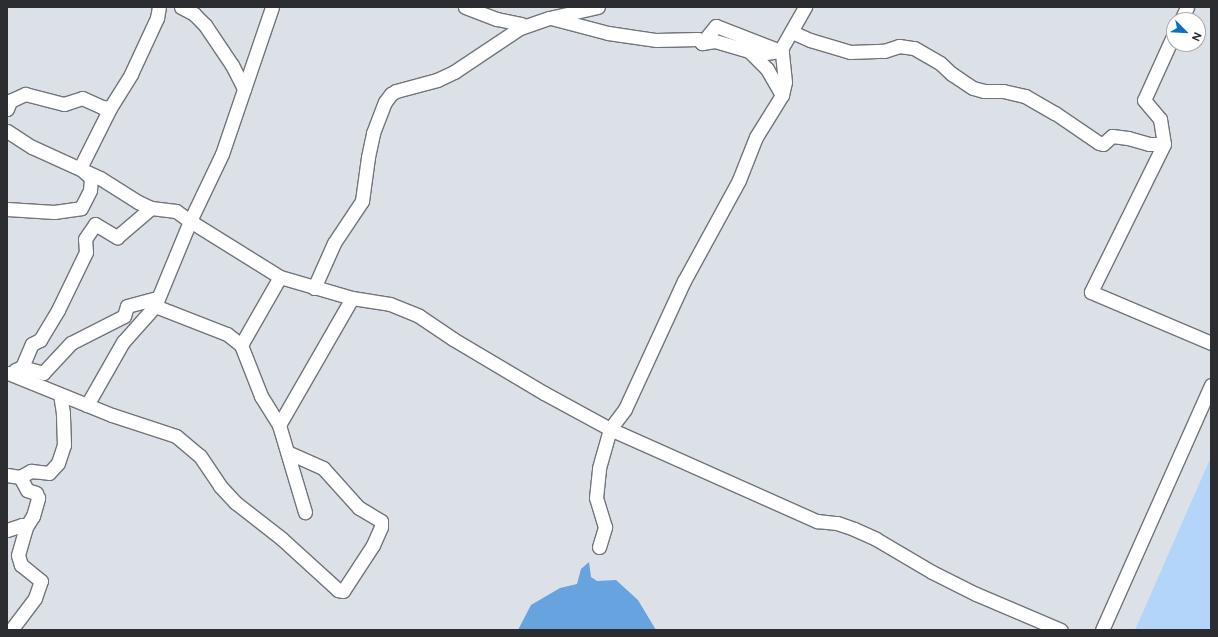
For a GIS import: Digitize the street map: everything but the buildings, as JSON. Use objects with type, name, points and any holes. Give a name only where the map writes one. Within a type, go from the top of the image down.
[{"type":"street","points":[[80,167],[110,108],[131,74],[157,18],[159,7]]},
{"type":"street","points":[[181,7],[194,14],[205,25],[232,64],[244,89]]},
{"type":"street","points":[[87,405],[123,342],[156,302],[190,222],[222,154],[272,7]]},
{"type":"street","points":[[465,7],[497,19],[521,24]]},
{"type":"street","points":[[314,288],[334,243],[362,201],[373,132],[385,102],[390,94],[446,76],[511,33],[549,18],[598,7]]},
{"type":"street","points":[[702,43],[715,41],[750,52],[766,54],[780,51],[805,7]]},
{"type":"street","points":[[549,18],[608,33],[656,40],[698,39],[702,43]]},
{"type":"street","points":[[599,547],[605,527],[596,498],[599,468],[610,429],[626,409],[684,281],[739,180],[756,137],[782,95],[786,85],[782,52],[780,51],[716,26],[702,43]]},
{"type":"street","points":[[792,32],[810,40],[850,52],[884,51],[899,46],[914,48],[940,63],[952,74],[973,88],[984,91],[1010,92],[1025,96],[1055,113],[1099,143],[1103,144],[1112,136],[1128,138],[1149,144],[1164,144]]},
{"type":"street","points":[[750,52],[767,69],[782,95]]},
{"type":"street","points":[[1166,52],[1144,100],[1160,119],[1164,144],[1091,292],[1211,343]]},
{"type":"street","points":[[7,109],[10,101],[25,94],[64,104],[82,98],[102,107],[110,108]]},
{"type":"street","points":[[7,131],[32,147],[80,167],[151,208],[176,211],[190,222],[280,277],[352,298],[390,304],[419,316],[453,339],[544,393],[610,429],[817,520],[837,523],[854,529],[970,591],[1061,630]]},
{"type":"street","points":[[7,209],[54,212],[81,208],[90,190],[91,178],[80,167]]},
{"type":"street","points":[[22,367],[32,344],[40,340],[58,310],[86,252],[85,239],[95,224],[117,237],[151,208]]},
{"type":"street","points":[[241,344],[280,277]]},
{"type":"street","points":[[279,425],[352,298]]},
{"type":"street","points":[[7,373],[22,367],[43,373],[70,343],[124,316],[127,306],[156,302],[227,334],[241,344],[261,396],[279,425],[305,512]]},
{"type":"street","points":[[7,373],[60,395],[176,436],[200,456],[220,486],[236,503],[282,539],[338,590],[343,591],[373,545],[381,527],[381,521],[359,508],[323,468],[287,452]]},
{"type":"street","points":[[1102,630],[1211,385]]},
{"type":"street","points":[[7,475],[20,478],[31,471],[49,473],[58,463],[64,445],[63,413],[60,395]]},
{"type":"street","points":[[11,630],[35,598],[41,581],[21,565],[18,555],[26,527],[33,516],[38,495],[27,490],[20,478]]},
{"type":"street","points":[[7,530],[22,525],[26,527]]},
{"type":"shaded area","points":[[1211,457],[1211,630],[1135,630]]},
{"type":"water","points":[[589,562],[591,577],[597,581],[616,580],[638,600],[656,630],[518,630],[531,605],[560,588],[577,584],[581,569]]}]
